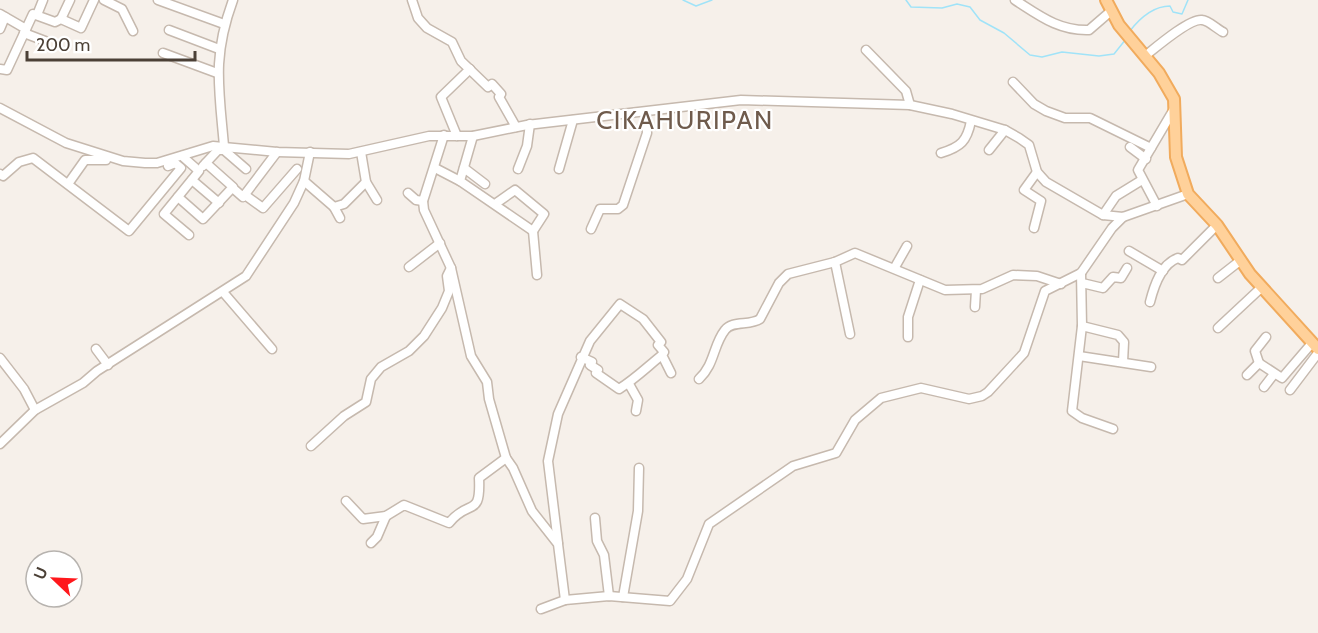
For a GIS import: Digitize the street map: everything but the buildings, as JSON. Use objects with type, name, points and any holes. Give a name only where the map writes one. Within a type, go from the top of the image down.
[{"type":"main road","points":[[1106,0],[1126,34],[1170,90],[1174,109],[1176,157],[1188,194],[1217,225],[1262,287],[1316,348]]},
{"type":"street","points":[[37,15],[43,0]]},
{"type":"street","points":[[0,69],[7,70],[31,16],[37,15],[55,22],[61,19],[70,0]]},
{"type":"street","points":[[61,19],[82,28],[94,0]]},
{"type":"street","points":[[104,0],[122,9],[133,32]]},
{"type":"street","points":[[158,0],[224,24]]},
{"type":"street","points":[[224,146],[217,73],[224,24],[232,0]]},
{"type":"street","points":[[412,0],[418,18],[427,28],[452,42],[461,61],[488,87],[492,84],[501,94],[499,97],[516,127]]},
{"type":"street","points":[[1015,0],[1057,27],[1065,29],[1089,30],[1111,11]]},
{"type":"street","points":[[0,29],[3,16],[45,41]]},
{"type":"street","points":[[1145,57],[1162,42],[1198,20],[1205,21],[1223,32]]},
{"type":"street","points":[[169,30],[219,49]]},
{"type":"street","points":[[866,50],[906,91],[910,105]]},
{"type":"street","points":[[163,53],[217,73]]},
{"type":"street","points":[[457,136],[441,97],[470,69]]},
{"type":"street","points":[[1013,82],[1034,104],[1046,111],[1065,118],[1090,118],[1151,148]]},
{"type":"street","points":[[68,184],[88,159],[99,158],[146,169],[202,148],[224,146],[278,152],[361,152],[417,137],[473,136],[530,124],[754,100],[910,105],[930,108],[1005,130],[1029,145],[1034,153],[1036,169],[1046,182],[1103,215],[1124,217],[1188,194]]},
{"type":"street","points":[[0,108],[66,143],[123,161],[151,163],[177,159],[199,171]]},
{"type":"street","points":[[1157,206],[1138,170],[1174,109]]},
{"type":"street","points":[[591,229],[600,209],[618,209],[623,205],[647,134],[646,113]]},
{"type":"street","points":[[559,169],[573,120]]},
{"type":"street","points":[[941,153],[957,148],[967,140],[971,120]]},
{"type":"street","points":[[518,169],[527,146],[530,124]]},
{"type":"street","points":[[989,150],[1005,130]]},
{"type":"street","points":[[444,135],[423,201],[424,210],[451,268],[471,356],[487,382],[506,458],[513,468],[532,511],[558,544]]},
{"type":"street","points":[[460,181],[473,136]]},
{"type":"street","points":[[1130,147],[1146,159]]},
{"type":"street","points":[[189,235],[164,214],[199,171],[218,150],[224,150],[246,169]]},
{"type":"street","points":[[245,195],[278,152]]},
{"type":"street","points":[[0,444],[35,410],[83,383],[246,276],[294,203],[304,181],[310,152]]},
{"type":"street","points":[[361,152],[366,182],[377,200]]},
{"type":"street","points":[[0,174],[3,176],[26,158],[33,158],[129,231],[181,168],[177,159]]},
{"type":"street","points":[[178,197],[203,219],[219,203],[232,187],[206,163]]},
{"type":"street","points":[[435,168],[460,181],[533,231]]},
{"type":"street","points":[[464,168],[485,184]]},
{"type":"street","points":[[235,190],[263,208],[297,169]]},
{"type":"street","points":[[1034,228],[1041,201],[1024,190],[1036,169]]},
{"type":"street","points":[[192,180],[219,203]]},
{"type":"street","points":[[1103,215],[1116,196],[1143,180]]},
{"type":"street","points":[[304,181],[334,207],[340,218]]},
{"type":"street","points":[[334,207],[344,204],[366,182]]},
{"type":"street","points":[[495,204],[512,190],[518,191],[544,212],[533,231],[537,275]]},
{"type":"street","points":[[408,193],[416,200],[423,201]]},
{"type":"street","points":[[541,609],[565,600],[609,596],[670,601],[687,579],[709,524],[794,466],[836,453],[855,420],[881,398],[921,388],[969,399],[982,396],[1021,358],[1044,293],[1081,273],[1112,228],[1124,217]]},
{"type":"street","points":[[1150,302],[1153,289],[1172,260],[1178,258],[1182,260],[1217,225]]},
{"type":"street","points":[[409,267],[440,243]]},
{"type":"street","points":[[895,267],[907,246]]},
{"type":"street","points":[[1129,251],[1163,271]]},
{"type":"street","points":[[699,379],[710,367],[724,330],[730,326],[760,319],[783,277],[800,269],[835,262],[857,252],[895,267],[940,290],[976,290],[1013,275],[1037,276],[1061,284]]},
{"type":"street","points":[[1218,278],[1241,260]]},
{"type":"street","points":[[835,262],[849,334]]},
{"type":"street","points":[[311,446],[344,416],[366,402],[368,384],[381,367],[409,351],[424,336],[447,297],[447,274],[451,268]]},
{"type":"street","points":[[1082,283],[1104,288],[1113,277],[1121,278],[1127,268]]},
{"type":"street","points":[[1081,273],[1082,326],[1071,407],[1073,414],[1113,429]]},
{"type":"street","points":[[908,337],[908,317],[920,280]]},
{"type":"street","points":[[1218,328],[1262,287]]},
{"type":"street","points":[[975,307],[976,290]]},
{"type":"street","points":[[224,292],[272,349]]},
{"type":"street","points":[[565,600],[549,452],[558,414],[581,357],[590,341],[620,304],[643,320],[661,342],[658,345],[664,352],[629,384],[619,389],[596,373],[598,370],[590,364],[591,362],[581,357]]},
{"type":"street","points":[[1082,326],[1118,334],[1124,342],[1123,362]]},
{"type":"street","points":[[1266,337],[1255,351],[1258,363],[1282,378],[1316,348]]},
{"type":"street","points":[[1290,390],[1316,348]]},
{"type":"street","points":[[96,349],[108,365]]},
{"type":"street","points":[[662,356],[671,373]]},
{"type":"street","points":[[1079,356],[1151,367]]},
{"type":"street","points":[[0,358],[24,389],[35,410]]},
{"type":"street","points":[[1247,375],[1258,363]]},
{"type":"street","points":[[1264,387],[1274,374]]},
{"type":"street","points":[[629,384],[638,400],[636,411]]},
{"type":"street","points":[[346,501],[363,519],[386,516],[404,505],[448,523],[478,503],[481,490],[479,478],[506,458]]},
{"type":"street","points":[[623,597],[638,511],[639,468]]},
{"type":"street","points":[[371,543],[377,537],[386,516]]},
{"type":"street","points":[[594,518],[597,541],[603,550],[609,596]]},
{"type":"waterway","points":[[683,0],[696,6],[712,0]]},
{"type":"waterway","points":[[906,0],[911,7],[942,8],[957,4],[970,7],[980,20],[1004,33],[1030,55],[1042,57],[1062,52],[1099,56],[1114,54],[1126,39]]},
{"type":"waterway","points":[[1129,32],[1142,18],[1158,8],[1170,6],[1173,12],[1182,14],[1188,0]]},
{"type":"district","name":"CIKAHURIPAN","points":[[685,120]]}]
